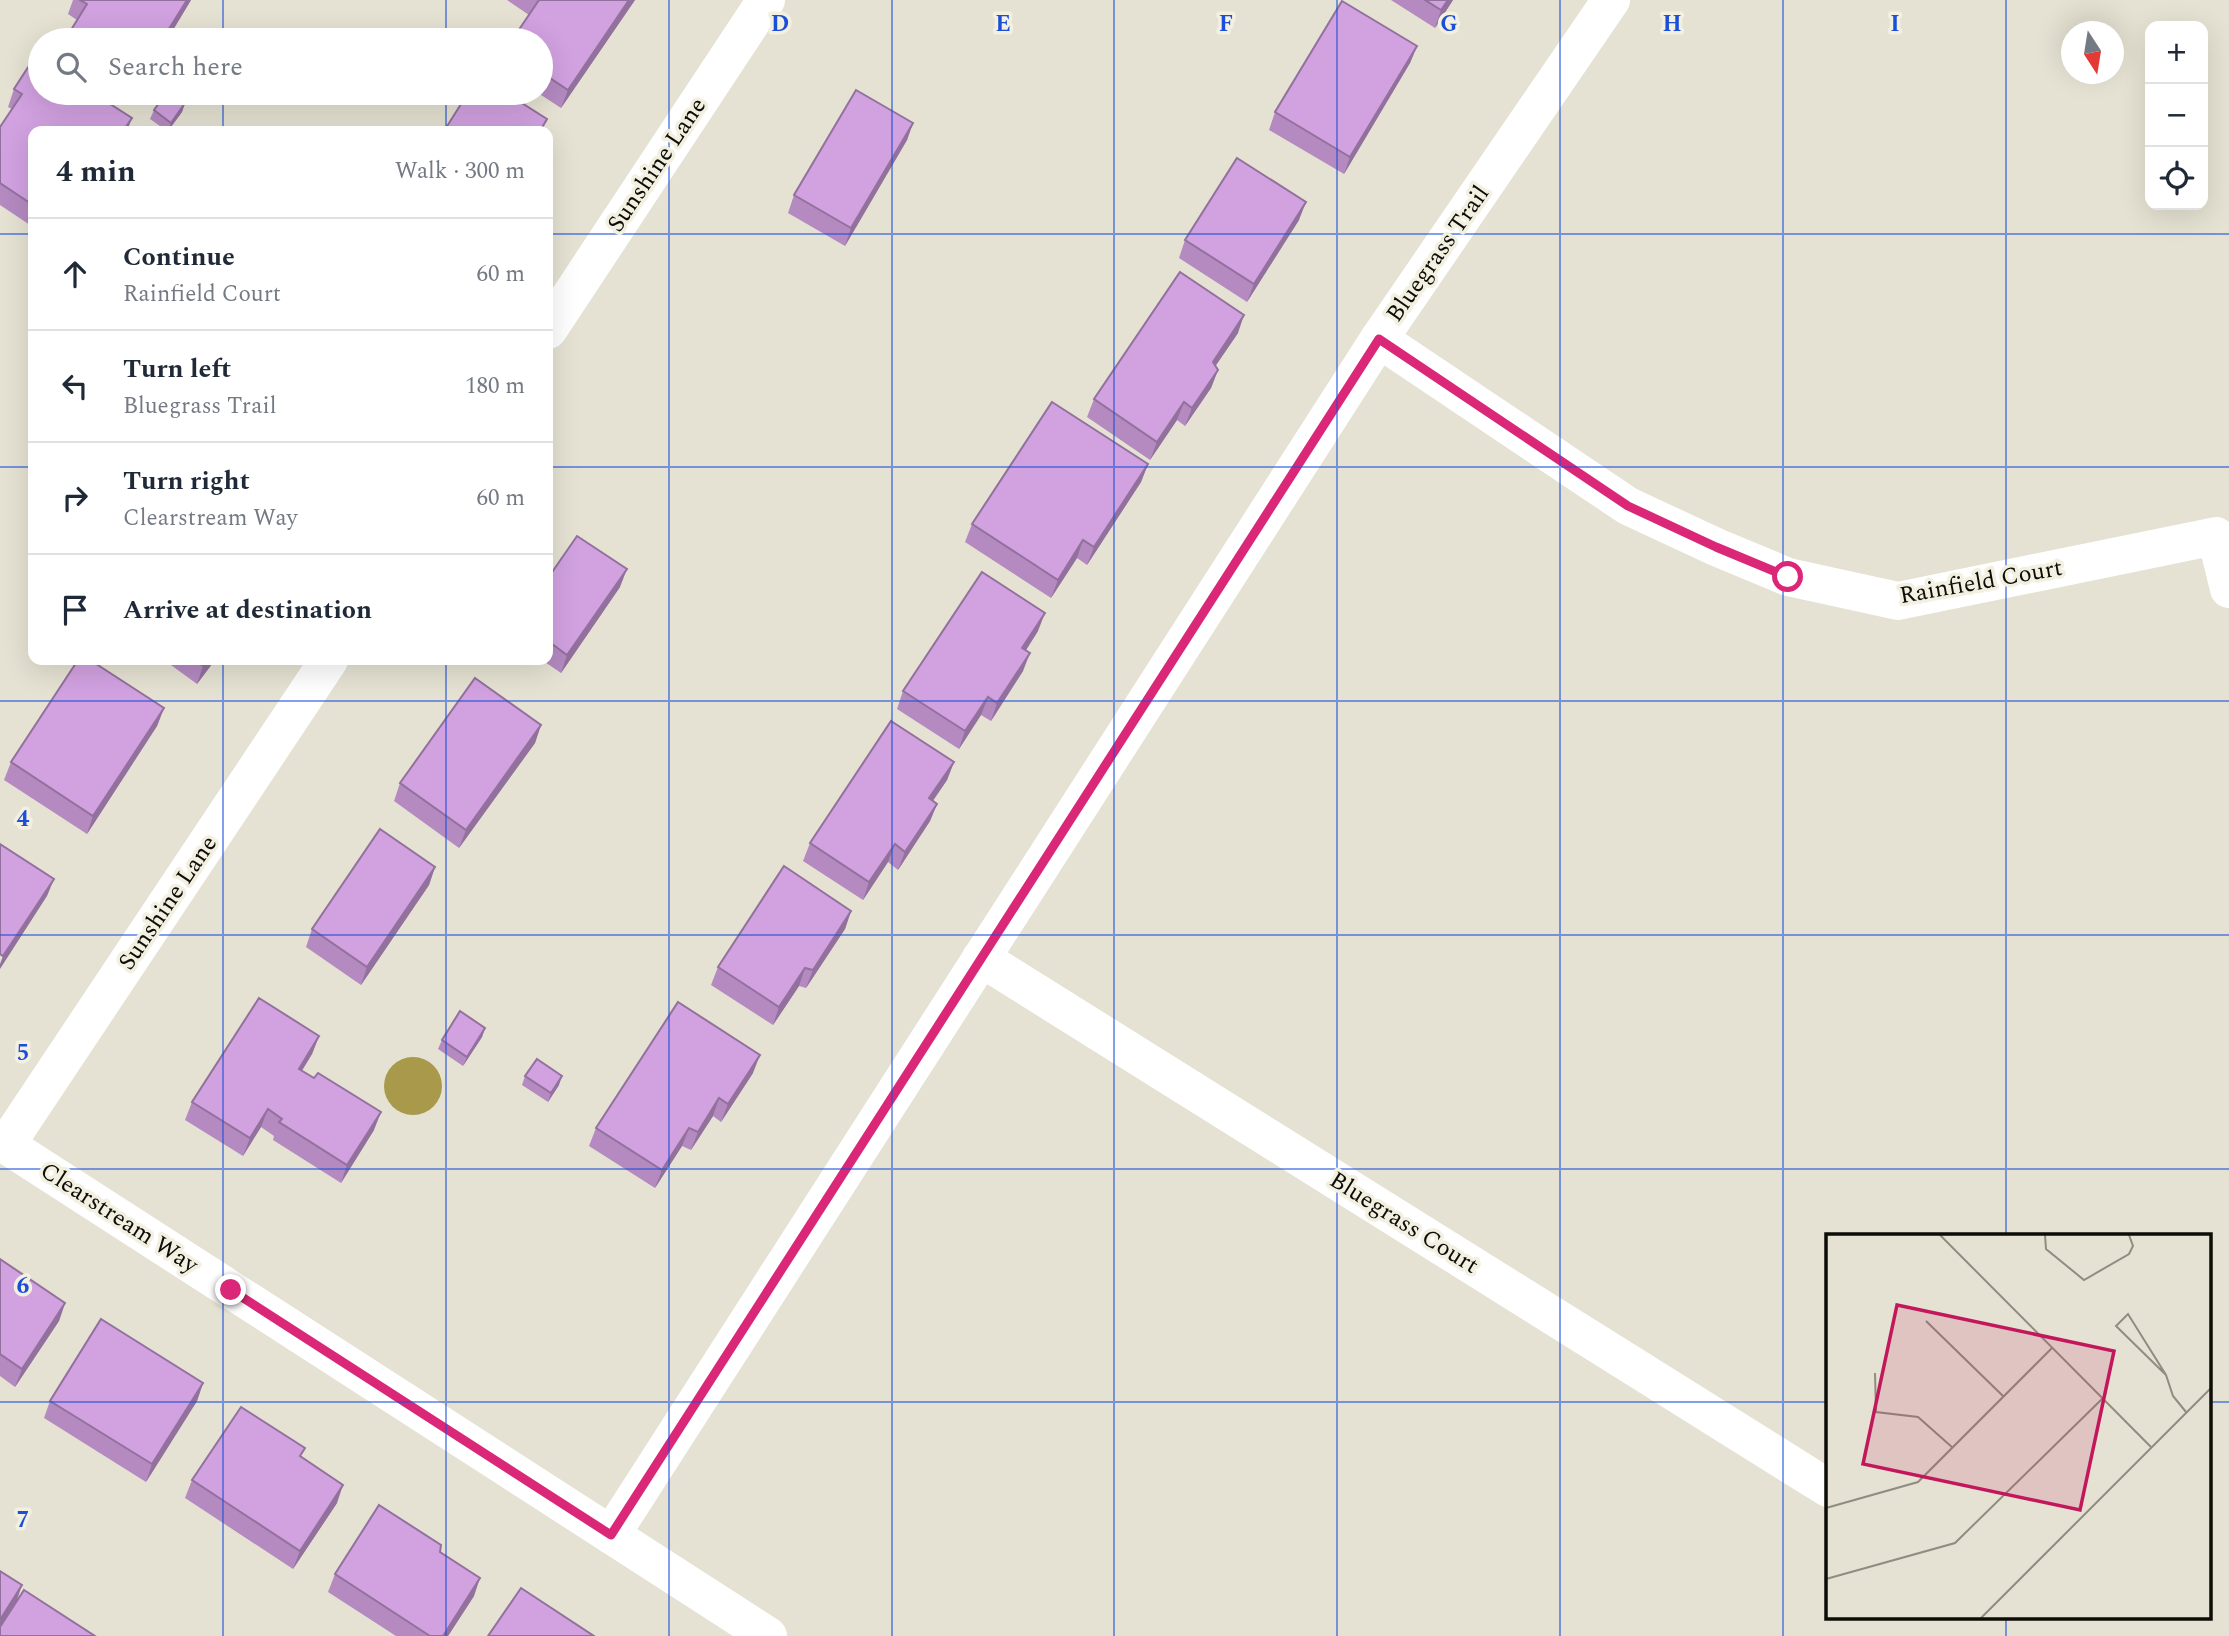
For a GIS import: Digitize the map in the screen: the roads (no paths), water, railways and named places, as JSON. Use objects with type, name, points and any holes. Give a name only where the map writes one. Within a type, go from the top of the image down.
[{"type":"street","name":"Sunshine Lane","points":[[553,322],[766,0]]},
{"type":"street","name":"Bluegrass Trail","points":[[611,1535],[1379,339],[1611,0]]},
{"type":"street","name":"Rainfield Court","points":[[1379,339],[1628,506],[1788,577],[1898,601],[2216,536],[2229,589]]},
{"type":"street","name":"Sunshine Lane","points":[[3,1143],[326,665]]},
{"type":"street","name":"Bluegrass Court","points":[[981,958],[1826,1487]]},
{"type":"street","name":"Clearstream Way","points":[[3,1143],[768,1636]]}]
